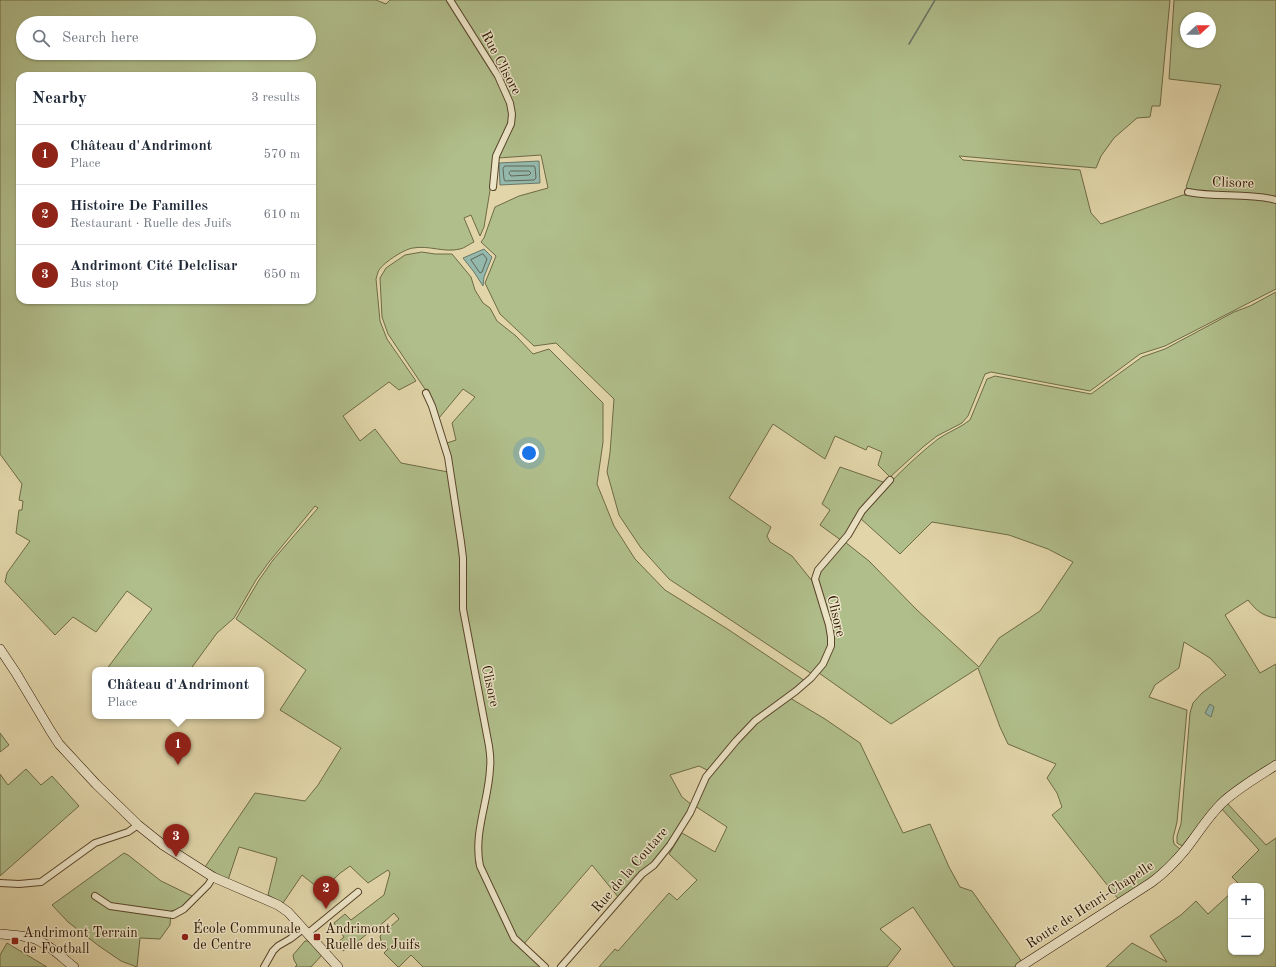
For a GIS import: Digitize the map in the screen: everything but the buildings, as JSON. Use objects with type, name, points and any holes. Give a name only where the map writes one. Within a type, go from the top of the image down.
[{"type":"street","name":"Rue Clisore","points":[[450,0],[498,76],[510,103],[512,114],[511,124],[496,156],[494,187]]},
{"type":"street","name":"Clisore","points":[[1188,192],[1200,194],[1264,196],[1276,200]]},
{"type":"street","name":"Clisore","points":[[426,393],[432,406],[448,457],[461,542],[463,609],[489,746],[490,768],[479,840],[478,858],[480,866],[514,938],[544,967]]},
{"type":"street","name":"Clisore","points":[[720,761],[755,721],[796,691],[811,678],[822,664],[831,646],[829,625],[815,579],[818,570],[848,535],[862,511],[890,480]]},
{"type":"street","points":[[0,649],[59,744],[96,784],[138,825],[162,845],[213,877],[278,904],[288,912],[338,967]]},
{"type":"street","name":"Rue de la Coutare","points":[[561,967],[642,874],[654,865],[670,845],[690,813],[706,777],[720,761]]},
{"type":"street","name":"Route de Henri-Chapelle","points":[[1020,967],[1163,874],[1185,850],[1207,820],[1222,803],[1276,765]]},
{"type":"street","points":[[0,883],[20,884],[41,882],[95,843],[128,832],[138,825]]},
{"type":"street","points":[[95,896],[110,906],[173,915],[184,909],[208,885],[213,877]]},
{"type":"street","points":[[264,967],[273,951],[278,946],[306,931],[358,892]]},
{"type":"street","points":[[0,934],[38,940],[55,951],[74,967]]},
{"type":"green space","points":[[0,0],[376,0],[386,4],[390,0],[1170,0],[1160,106],[1152,106],[1150,117],[1137,118],[1114,138],[1101,156],[1096,168],[959,156],[963,160],[1080,170],[1091,213],[1101,224],[1183,195],[1230,196],[1276,202],[1276,289],[1165,346],[1140,354],[1090,391],[991,372],[985,374],[968,416],[962,423],[937,436],[890,477],[878,465],[882,452],[868,446],[866,450],[835,436],[825,459],[773,424],[729,498],[771,527],[767,536],[770,542],[792,556],[813,582],[826,623],[829,646],[824,658],[812,674],[669,579],[641,548],[619,515],[607,472],[614,399],[556,343],[534,346],[500,314],[485,283],[496,256],[481,242],[484,238],[495,207],[519,196],[548,188],[541,155],[498,158],[495,160],[484,227],[480,236],[471,215],[464,218],[474,242],[454,250],[442,250],[425,247],[409,249],[393,257],[383,265],[378,272],[376,279],[380,321],[387,339],[416,381],[399,390],[389,382],[343,416],[360,441],[375,429],[401,463],[448,472],[461,558],[461,604],[467,647],[486,735],[489,760],[476,846],[476,864],[511,937],[542,967],[423,967],[411,955],[398,967],[384,953],[388,949],[381,941],[380,936],[399,919],[394,913],[375,930],[373,929],[356,943],[355,942],[343,951],[337,943],[344,937],[334,923],[345,914],[351,920],[384,895],[390,873],[388,870],[368,883],[350,866],[339,874],[322,891],[302,875],[283,903],[268,895],[277,858],[239,847],[228,880],[205,867],[255,793],[305,801],[318,785],[341,748],[280,710],[306,670],[236,619],[259,580],[273,560],[318,508],[315,506],[269,562],[256,580],[234,618],[217,633],[192,667],[108,667],[152,609],[127,591],[96,632],[73,617],[55,635],[5,582],[7,573],[30,541],[16,533],[19,510],[22,510],[23,501],[19,500],[22,484],[0,454]]},
{"type":"green space","points":[[1174,0],[1276,0],[1276,198],[1271,196],[1243,193],[1191,191],[1186,187],[1221,85],[1169,79]]},
{"type":"green space","points":[[422,252],[452,254],[471,277],[475,290],[483,303],[490,308],[497,321],[516,336],[533,354],[549,349],[603,403],[603,442],[597,484],[614,526],[635,559],[665,590],[729,630],[805,681],[750,722],[709,771],[699,766],[670,775],[682,797],[692,805],[664,850],[635,879],[619,898],[592,865],[523,945],[510,927],[480,858],[482,834],[492,779],[465,604],[465,559],[447,443],[456,440],[452,423],[475,397],[463,389],[439,418],[429,395],[388,334],[382,317],[380,278],[386,268],[405,255]]},
{"type":"green space","points":[[1276,292],[1276,618],[1267,616],[1260,612],[1248,600],[1225,615],[1260,673],[1276,664],[1276,762],[1212,808],[1182,846],[1177,843],[1177,836],[1181,824],[1190,713],[1193,703],[1202,693],[1226,675],[1210,658],[1184,642],[1179,668],[1155,685],[1149,697],[1187,710],[1177,822],[1173,838],[1174,844],[1180,849],[1156,876],[1119,900],[1052,815],[1062,807],[1057,793],[1047,778],[1056,764],[1008,744],[978,668],[891,724],[819,673],[832,650],[833,630],[817,576],[826,561],[845,542],[869,561],[917,610],[979,667],[999,638],[1040,611],[1073,562],[1048,549],[1009,535],[932,522],[900,554],[860,518],[868,507],[906,466],[927,448],[938,439],[970,420],[987,379],[995,376],[1091,394],[1142,357],[1165,349],[1234,312],[1250,306]]},
{"type":"green space","points":[[840,467],[886,483],[842,541],[820,525],[830,510],[822,504]]},
{"type":"green space","points":[[790,698],[825,719],[860,743],[903,833],[930,824],[949,867],[960,887],[972,891],[1022,962],[1014,967],[954,967],[913,907],[880,929],[901,949],[887,967],[599,967],[615,949],[618,951],[669,893],[677,900],[697,880],[669,854],[682,833],[715,852],[727,827],[695,806],[708,778],[752,727]]},
{"type":"green space","points":[[0,733],[9,745],[0,752]]},
{"type":"green space","points":[[26,769],[41,785],[52,776],[79,806],[0,876],[0,774],[8,785]]},
{"type":"green space","points":[[1227,803],[1266,845],[1276,838],[1276,967],[1106,967],[1132,943],[1167,962],[1150,936],[1181,915],[1196,901],[1208,914],[1228,896],[1228,955],[1264,955],[1264,883],[1238,883],[1232,877],[1259,850],[1221,808]]},
{"type":"green space","points":[[124,853],[161,881],[192,896],[179,909],[171,911],[170,925],[160,939],[140,938],[137,967],[121,961],[99,946],[68,922],[52,905]]},
{"type":"green space","points":[[305,941],[308,941],[322,955],[311,967],[295,967],[297,965],[293,955]]},
{"type":"green space","points":[[7,943],[47,967],[0,967],[0,955]]},
{"type":"water","points":[[539,161],[540,183],[500,185],[499,163]]},
{"type":"water","points":[[484,249],[492,257],[484,277],[483,286],[463,258]]},
{"type":"water","points":[[1210,704],[1214,707],[1211,717],[1205,713]]},
{"type":"waterway","points":[[909,44],[935,0]]},
{"type":"place","name":"Château d'Andrimont","points":[[178,765]]},
{"type":"place","name":"Andrimont Cité Delclisar","points":[[176,857]]},
{"type":"place","name":"Histoire De Familles","points":[[326,909]]},
{"type":"place","name":"École Communale de Centre","points":[[185,937]]},
{"type":"place","name":"Andrimont Ruelle des Juifs","points":[[317,937]]},
{"type":"place","name":"Andrimont Terrain de Football","points":[[15,941]]}]
